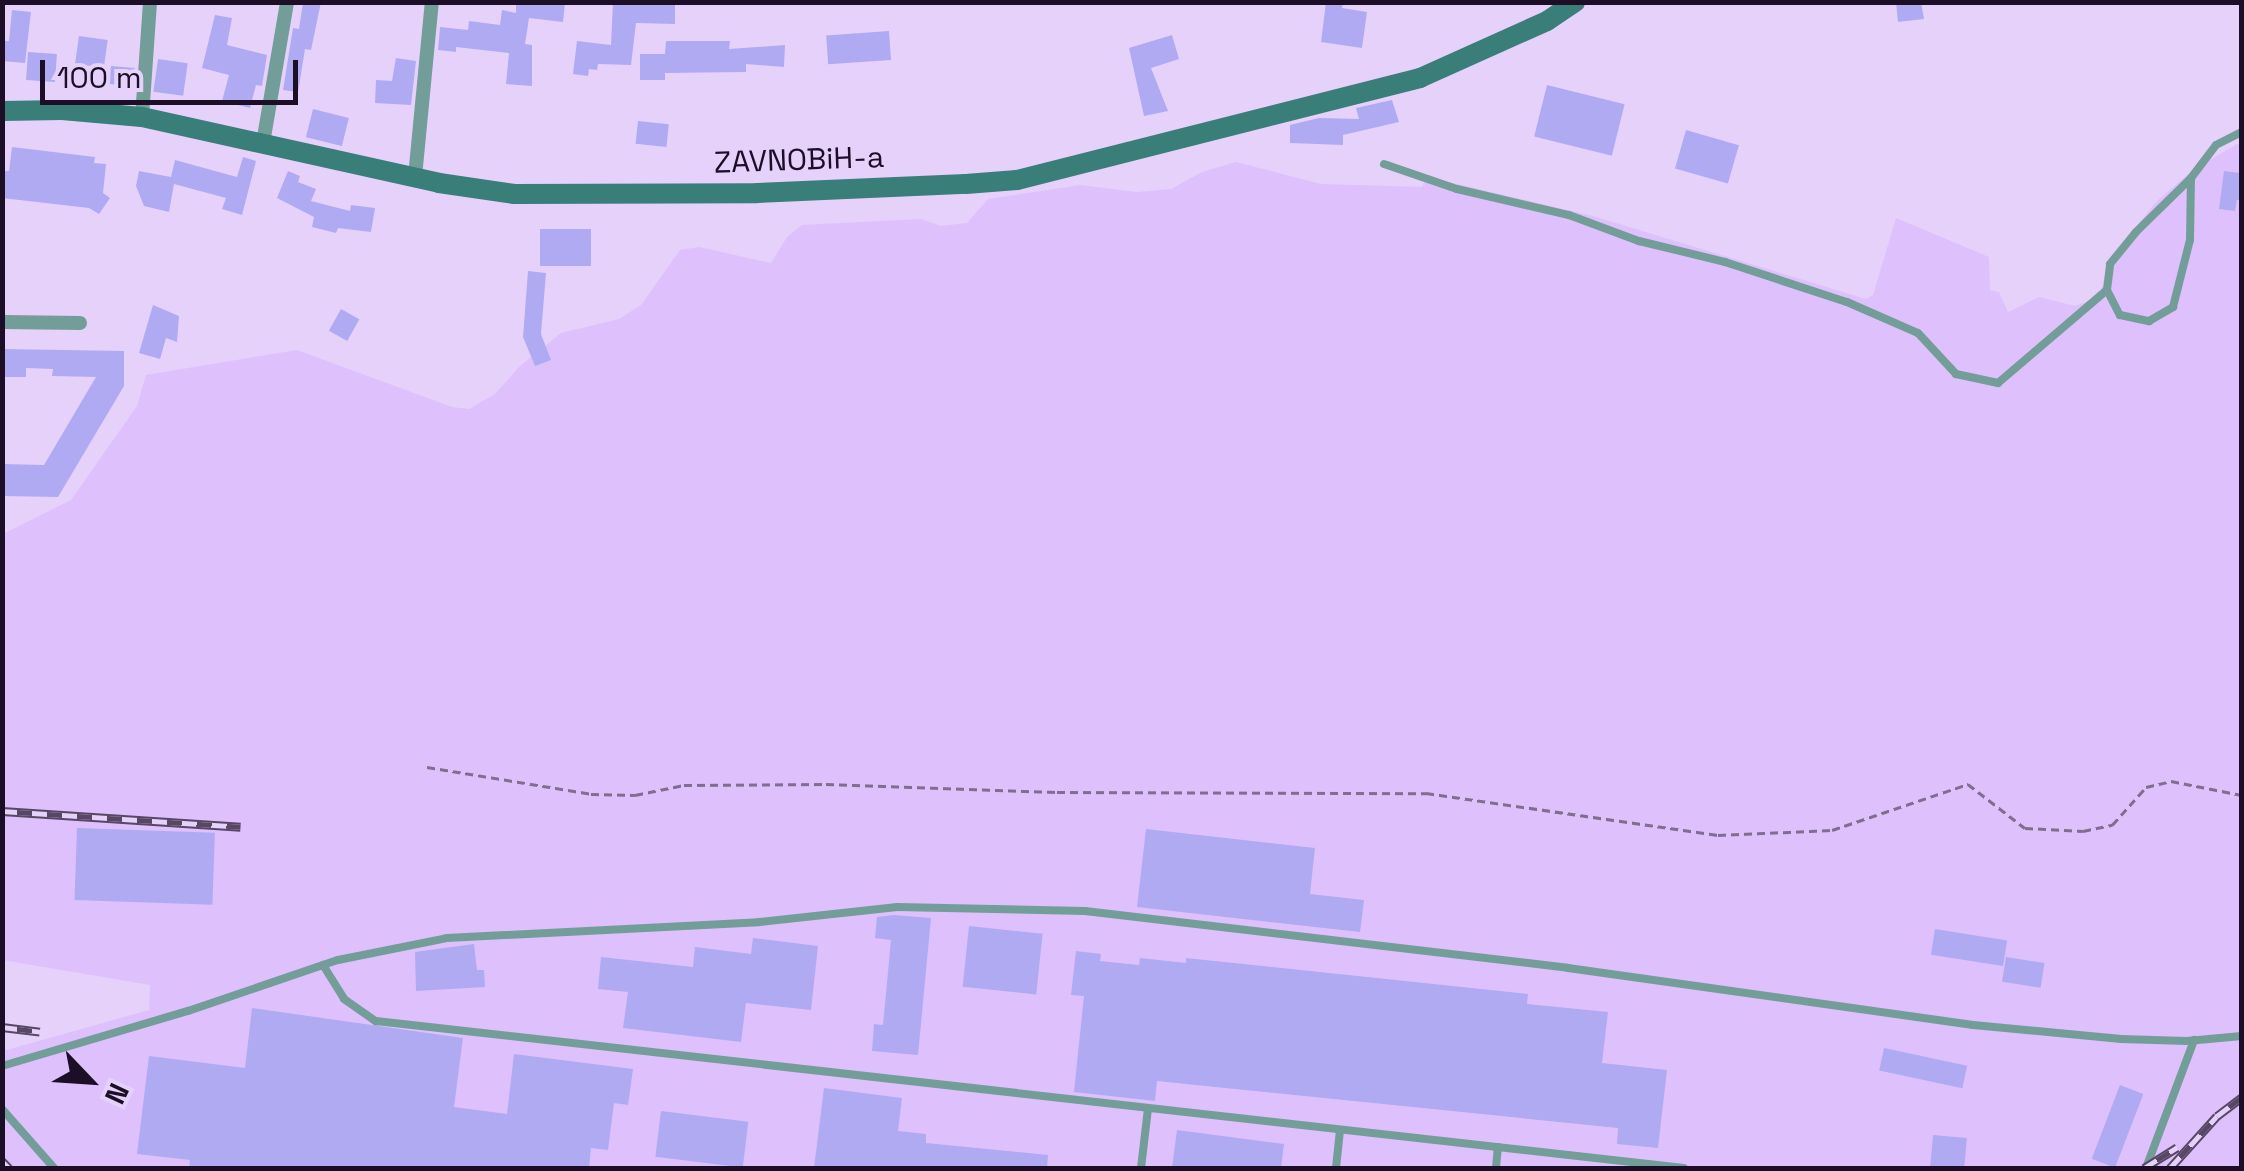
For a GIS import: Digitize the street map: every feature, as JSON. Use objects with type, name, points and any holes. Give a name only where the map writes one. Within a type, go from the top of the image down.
[{"type":"main road","name":"ZAVNOBiH-a","points":[[2,112],[62,110],[142,117],[415,178],[514,194],[607,195],[1016,180],[1420,78],[1548,21],[1575,2]]},
{"type":"street","points":[[142,117],[150,2]]},
{"type":"street","points":[[263,142],[287,2]]},
{"type":"street","points":[[415,178],[432,2]]},
{"type":"street","points":[[2,322],[80,323]]},
{"type":"lane","points":[[2191,178],[2190,240],[2173,307],[2149,321],[2120,315],[2108,290],[2110,264],[2191,178],[2216,145],[2242,132]]},
{"type":"lane","points":[[1384,164],[1457,189],[1580,218],[1639,240],[1726,262],[1847,302],[1918,333],[1956,374],[1975,380],[1998,384],[2108,290]]},
{"type":"lane","points":[[2,1066],[324,964],[464,936],[759,922],[898,907],[1004,906],[1085,911],[1568,968],[1973,1024],[2121,1039],[2242,1036]]},
{"type":"lane","points":[[324,964],[344,999],[376,1021],[1684,1168]]},
{"type":"lane","points":[[2146,1168],[2194,1040]]},
{"type":"lane","points":[[1141,1168],[1148,1108]]},
{"type":"lane","points":[[2,1109],[54,1168]]},
{"type":"lane","points":[[1336,1168],[1340,1130]]},
{"type":"lane","points":[[1496,1168],[1498,1147]]},
{"type":"path","points":[[427,767],[590,794],[634,795],[684,785],[826,784],[1057,792],[1426,793],[1718,835],[1832,830],[1968,784],[2025,828],[2083,831],[2112,824],[2146,786],[2171,780],[2242,795]]},
{"type":"shaded area","points":[[2241,144],[2241,1168],[3,1168],[3,1051],[149,1010],[150,985],[2,960],[3,534],[71,500],[137,406],[146,375],[297,350],[452,407],[469,409],[495,394],[519,367],[561,333],[619,319],[641,305],[680,250],[699,247],[771,263],[787,237],[802,225],[921,219],[941,226],[967,223],[988,199],[1081,185],[1137,192],[1171,189],[1202,172],[1236,162],[1321,184],[1422,187],[1427,177],[1593,216],[1866,299],[1873,295],[1896,218],[1989,257],[1990,290],[1999,292],[2008,312],[2039,297],[2075,306],[2100,297],[2107,262],[2157,201],[2193,170]]},
{"type":"building","points":[[303,2],[321,2],[311,50],[305,49],[298,92],[283,90],[293,28],[299,29]]},
{"type":"building","points":[[516,2],[565,2],[563,22],[529,18],[525,44],[532,45],[532,86],[506,84],[509,53],[456,47],[456,52],[438,50],[440,27],[468,30],[469,21],[500,25],[502,10],[516,13]]},
{"type":"building","points":[[613,2],[675,2],[675,24],[636,23],[631,65],[598,64],[597,70],[589,69],[588,76],[573,74],[577,41],[611,45]]},
{"type":"building","points":[[1326,2],[1343,2],[1342,8],[1367,12],[1362,48],[1321,42]]},
{"type":"building","points":[[1896,2],[1921,2],[1924,19],[1898,22]]},
{"type":"building","points":[[12,10],[31,12],[25,63],[2,61],[2,41],[9,41]]},
{"type":"building","points":[[215,15],[232,18],[227,45],[267,55],[262,86],[256,85],[250,108],[222,101],[229,75],[202,68]]},
{"type":"building","points":[[889,31],[891,60],[828,64],[826,35]]},
{"type":"building","points":[[1172,35],[1179,59],[1151,68],[1168,111],[1144,116],[1129,48]]},
{"type":"building","points":[[79,36],[108,40],[104,68],[75,64]]},
{"type":"building","points":[[666,41],[730,41],[729,49],[785,45],[784,67],[746,64],[746,72],[665,73],[665,80],[640,80],[640,54],[665,54]]},
{"type":"building","points":[[28,52],[57,54],[55,82],[26,80]]},
{"type":"building","points":[[396,58],[416,61],[411,105],[375,103],[376,80],[392,81]]},
{"type":"building","points":[[158,59],[188,63],[183,96],[153,92]]},
{"type":"building","points":[[111,66],[135,68],[133,86],[109,84]]},
{"type":"building","points":[[1547,85],[1625,104],[1612,156],[1534,136]]},
{"type":"building","points":[[1392,100],[1399,122],[1343,135],[1343,145],[1290,143],[1290,125],[1319,118],[1359,119],[1356,108]]},
{"type":"building","points":[[313,109],[349,118],[342,146],[306,137]]},
{"type":"building","points":[[638,121],[669,124],[666,147],[636,144]]},
{"type":"building","points":[[1686,130],[1739,145],[1728,184],[1675,168]]},
{"type":"building","points":[[12,147],[95,157],[94,163],[106,164],[103,193],[110,198],[99,214],[89,208],[2,198],[2,171],[9,171]]},
{"type":"building","points":[[243,157],[256,161],[242,215],[222,209],[226,198],[174,184],[169,212],[144,206],[136,186],[139,171],[171,177],[175,160],[237,177]]},
{"type":"building","points":[[288,171],[300,176],[298,182],[316,189],[311,201],[350,211],[351,205],[375,208],[371,232],[338,228],[336,233],[312,227],[314,217],[277,198]]},
{"type":"building","points":[[2224,171],[2240,173],[2242,200],[2237,200],[2235,211],[2219,209]]},
{"type":"building","points":[[540,229],[591,229],[591,266],[540,266]]},
{"type":"building","points":[[528,271],[546,273],[541,334],[551,360],[535,366],[523,337]]},
{"type":"building","points":[[153,305],[179,316],[177,342],[166,338],[160,359],[139,353]]},
{"type":"building","points":[[341,309],[359,319],[347,341],[329,331]]},
{"type":"building","points":[[2,349],[124,351],[124,386],[58,497],[2,496],[2,464],[44,465],[96,377],[52,376],[53,369],[26,368],[26,377],[2,377]]},
{"type":"building","points":[[77,828],[215,833],[212,905],[74,900]]},
{"type":"building","points":[[1146,829],[1315,848],[1310,894],[1364,900],[1360,932],[1137,907]]},
{"type":"building","points":[[877,917],[931,918],[918,1055],[872,1051],[874,1024],[883,1025],[891,940],[875,938]]},
{"type":"building","points":[[969,926],[1043,934],[1036,994],[963,987]]},
{"type":"building","points":[[1935,929],[2007,940],[2003,966],[1931,955]]},
{"type":"building","points":[[753,938],[818,946],[811,1010],[746,1003],[741,1042],[623,1028],[628,992],[598,989],[601,957],[693,967],[695,947],[751,954]]},
{"type":"building","points":[[474,944],[477,970],[484,970],[485,987],[416,991],[415,952]]},
{"type":"building","points":[[1076,951],[1101,954],[1100,961],[1139,965],[1140,958],[1186,963],[1186,958],[1528,994],[1527,1004],[1608,1012],[1602,1063],[1667,1070],[1658,1148],[1617,1144],[1618,1128],[1157,1081],[1155,1101],[1074,1092],[1084,996],[1071,995]]},
{"type":"building","points":[[2006,957],[2045,963],[2041,988],[2002,982]]},
{"type":"building","points":[[252,1008],[463,1038],[454,1107],[507,1114],[514,1054],[633,1069],[628,1105],[614,1103],[608,1150],[591,1148],[589,1168],[189,1168],[190,1160],[137,1154],[149,1056],[245,1068]]},
{"type":"building","points":[[1884,1048],[1967,1066],[1962,1088],[1879,1070]]},
{"type":"building","points":[[2120,1085],[2143,1094],[2115,1168],[2092,1159]]},
{"type":"building","points":[[824,1088],[902,1098],[898,1131],[926,1134],[926,1143],[1048,1155],[1047,1168],[814,1168]]},
{"type":"building","points":[[661,1111],[748,1122],[743,1167],[655,1157]]},
{"type":"building","points":[[1177,1130],[1284,1144],[1281,1168],[1172,1168]]},
{"type":"building","points":[[1933,1135],[1967,1138],[1964,1168],[1930,1168]]},
{"type":"railway","points":[[2,811],[240,827]]},
{"type":"railway","points":[[2,1027],[40,1032]]},
{"type":"railway","points":[[2170,1168],[2217,1116],[2242,1097]]},
{"type":"railway","points":[[2144,1168],[2177,1147]]},
{"type":"railway","points":[[2,1161],[9,1168]]}]
